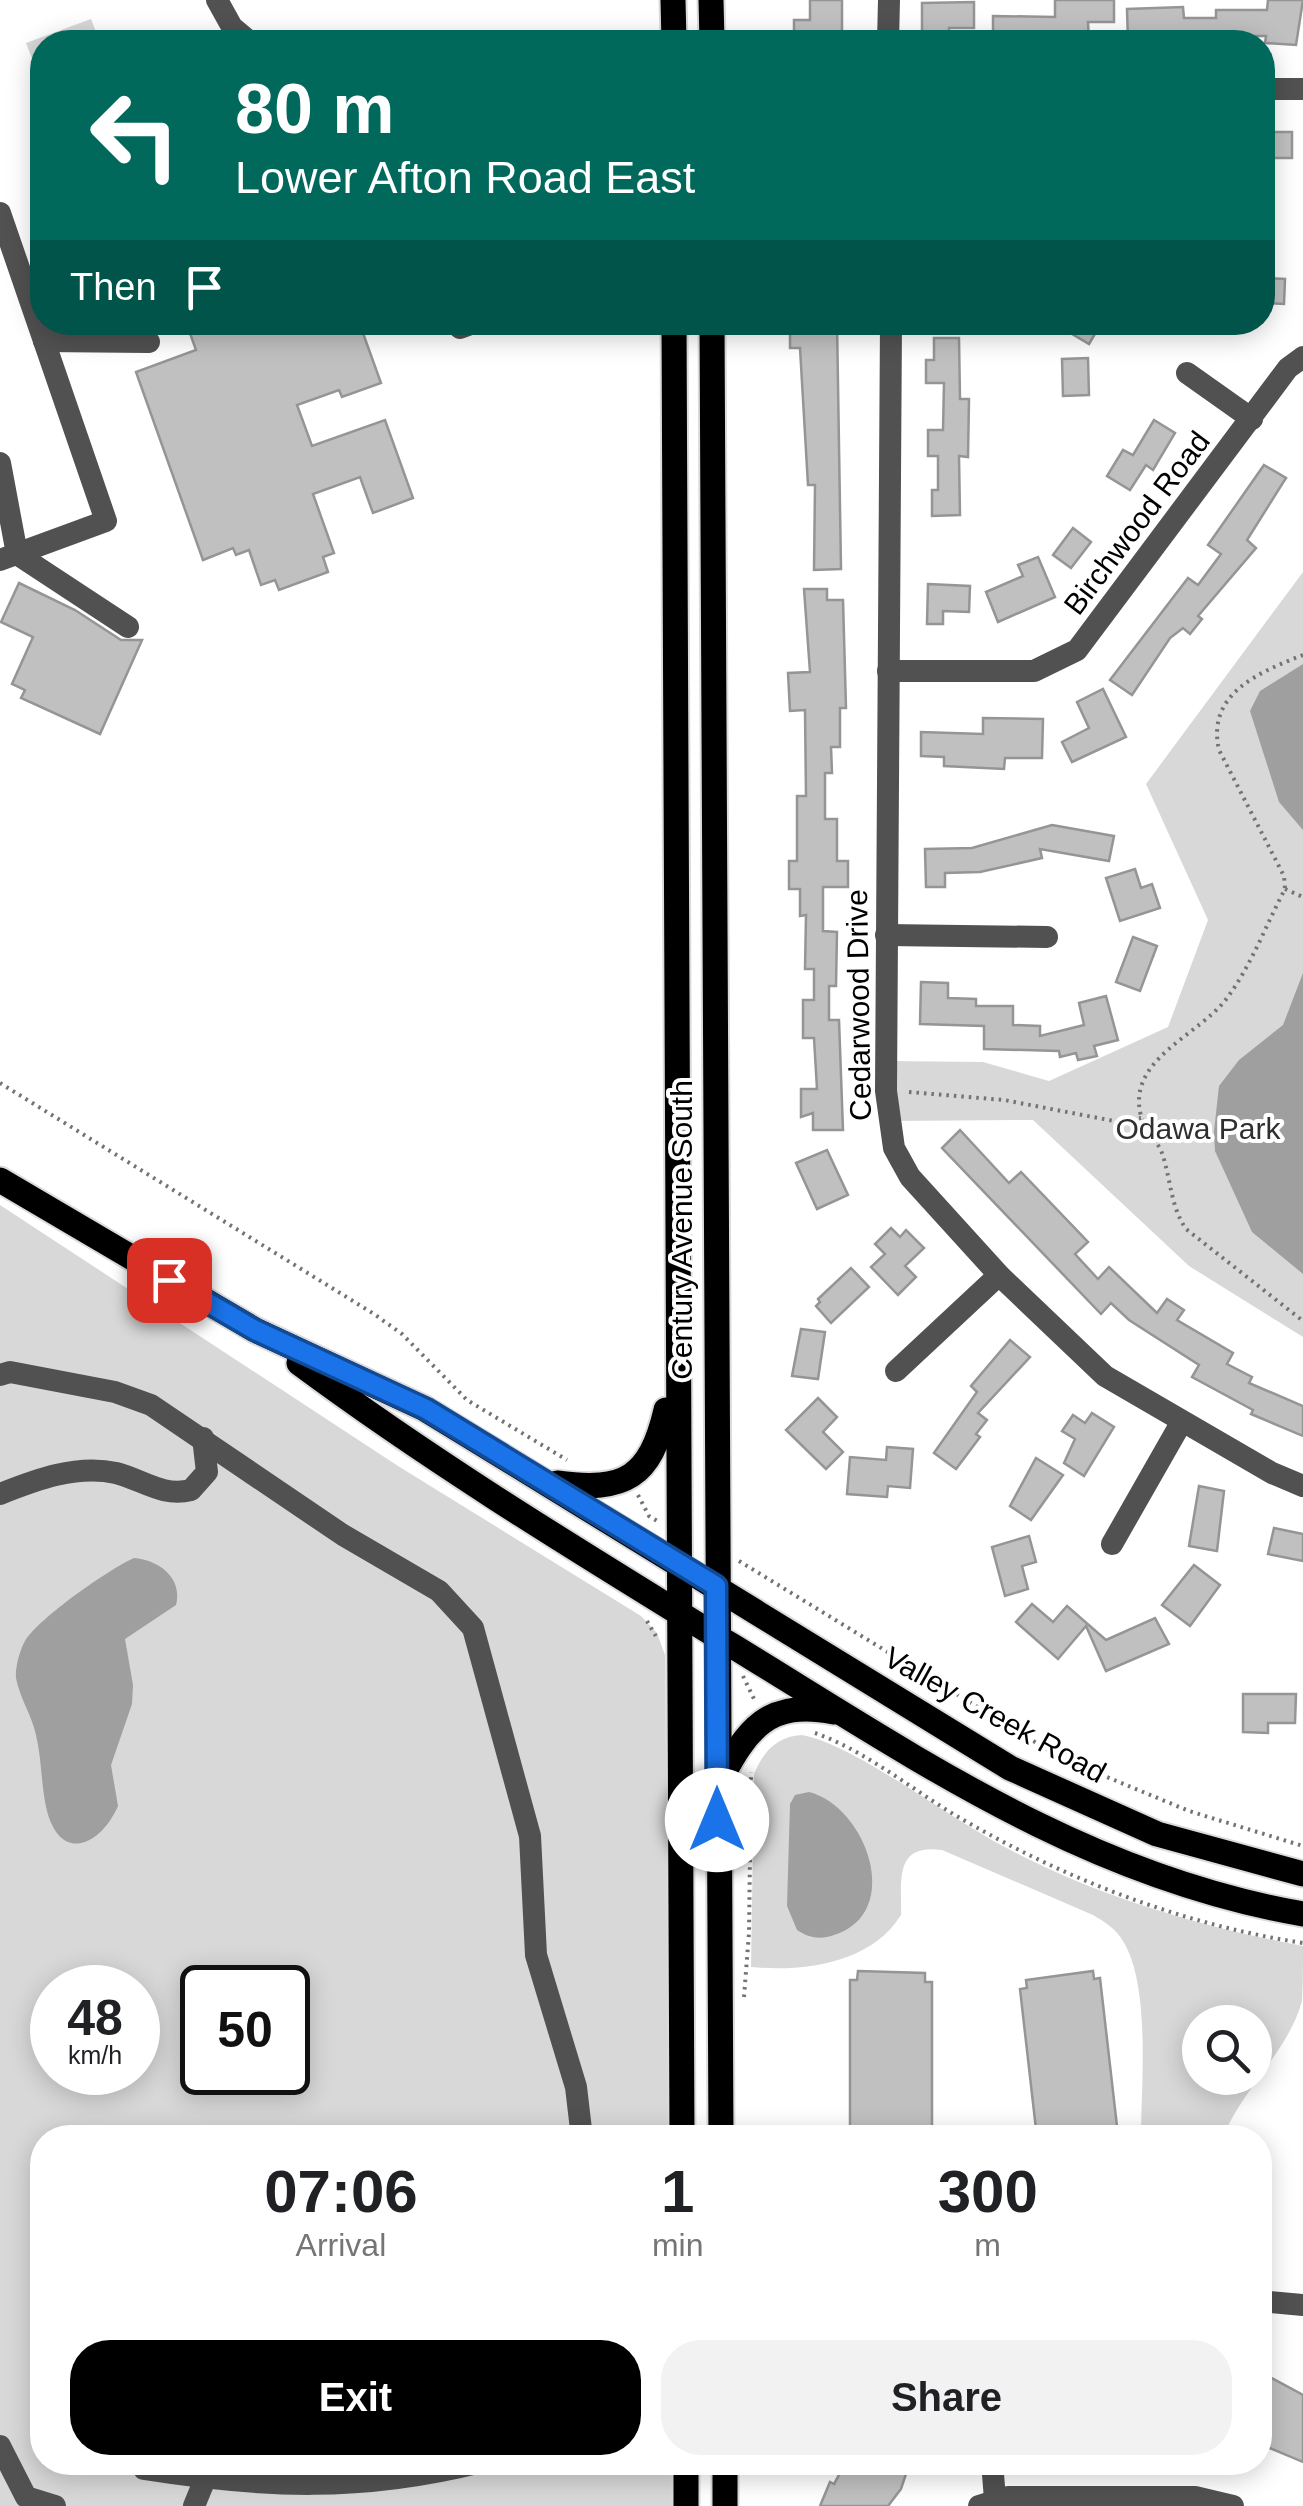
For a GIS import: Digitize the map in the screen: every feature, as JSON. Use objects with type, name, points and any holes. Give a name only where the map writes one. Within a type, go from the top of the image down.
[{"type":"main road","points":[[674,0],[674,30]]},
{"type":"main road","points":[[712,0],[712,30]]},
{"type":"main road","name":"Century Avenue South","points":[[674,335],[682,2125]]},
{"type":"main road","name":"Century Avenue South","points":[[712,335],[721,2125]]},
{"type":"main road","points":[[0,1180],[255,1330],[400,1438],[979,1796],[1078,1847],[1202,1891],[1303,1914]]},
{"type":"main road","name":"Valley Creek Road","points":[[255,1330],[426,1409],[966,1742],[1074,1800],[1188,1844],[1303,1874]]},
{"type":"main road","points":[[545,1482],[598,1488],[630,1478],[644,1467],[658,1445],[676,1366]]},
{"type":"main road","points":[[717,1786],[746,1734],[771,1715],[804,1709],[845,1715]]},
{"type":"main road","points":[[686,2475],[686,2506]]},
{"type":"main road","points":[[725,2475],[725,2506]]},
{"type":"street","points":[[217,0],[236,30]]},
{"type":"street","points":[[888,0],[888,30]]},
{"type":"street","points":[[1275,89],[1303,89]]},
{"type":"street","points":[[0,213],[30,300]]},
{"type":"street","points":[[9,556],[106,520],[42,335]]},
{"type":"street","name":"Cedarwood Drive","points":[[890,335],[886,1091],[894,1148],[910,1177],[1079,1355],[1181,1422],[1303,1486]]},
{"type":"street","points":[[44,341],[148,342]]},
{"type":"street","name":"Birchwood Road","points":[[888,670],[1034,672],[1077,650],[1288,368],[1303,357]]},
{"type":"street","name":"Birchwood Road","points":[[1188,373],[1252,419]]},
{"type":"street","points":[[0,463],[9,556]]},
{"type":"street","points":[[9,556],[128,627]]},
{"type":"street","points":[[886,935],[1047,937]]},
{"type":"street","points":[[896,1371],[999,1274]]},
{"type":"street","points":[[3,1371],[115,1392],[151,1405],[343,1535],[439,1591],[473,1628],[530,1836],[536,1955],[576,2086],[580,2125]]},
{"type":"street","points":[[1112,1544],[1181,1422]]},
{"type":"street","points":[[0,1494],[39,1479],[91,1470],[112,1472],[167,1493],[191,1490],[207,1472],[203,1438]]},
{"type":"street","points":[[1272,2303],[1303,2306]]},
{"type":"street","points":[[0,2446],[26,2496],[55,2506]]},
{"type":"street","points":[[181,2475],[320,2496],[430,2475]]},
{"type":"street","points":[[990,2475],[987,2503],[1194,2497],[1233,2506]]},
{"type":"street","points":[[194,2506],[205,2479]]},
{"type":"path","points":[[1303,655],[1243,682],[1218,720],[1216,734],[1219,750],[1284,876],[1285,889],[1225,1001],[1143,1077],[1141,1118],[1163,1155],[1176,1215],[1186,1230],[1303,1321]]},
{"type":"path","points":[[1285,889],[1303,897]]},
{"type":"path","points":[[886,1091],[1004,1100],[1114,1121],[1141,1118]]},
{"type":"path","points":[[743,2002],[754,1764]]},
{"type":"green space","points":[[91,19],[95,30],[61,30]]},
{"type":"green space","name":"Odawa Park","points":[[1303,572],[1303,1337],[1189,1266],[1033,1120],[888,1121],[886,1061],[983,1062],[1049,1081],[1168,1027],[1208,920],[1146,784]]},
{"type":"green space","points":[[0,1205],[398,1466],[641,1616],[657,1633],[665,1655],[670,2125],[30,2125],[30,2475],[673,2475],[674,2506],[0,2506]]},
{"type":"green space","points":[[802,1735],[823,1741],[901,1783],[1001,1845],[1073,1879],[1186,1919],[1303,1946],[1302,2001],[1272,2060],[1272,2005],[1182,2005],[1182,2095],[1247,2095],[1228,2125],[1141,2125],[1143,2064],[1138,1984],[1132,1960],[1117,1933],[1093,1915],[942,1850],[926,1849],[908,1859],[901,1878],[901,1915],[872,1944],[854,1954],[813,1966],[751,1967],[754,1774],[772,1747],[785,1738]]},
{"type":"shaded area","points":[[1303,664],[1303,830],[1279,802],[1250,711],[1260,691]]},
{"type":"shaded area","points":[[1303,973],[1303,1274],[1252,1232],[1215,1151],[1214,1131],[1219,1086],[1239,1060],[1283,1025]]},
{"type":"shaded area","points":[[134,1558],[152,1562],[167,1572],[176,1587],[176,1605],[125,1639],[133,1685],[132,1704],[111,1765],[118,1806],[111,1820],[92,1839],[71,1843],[53,1828],[47,1811],[38,1744],[18,1685],[17,1664],[25,1641],[44,1620],[92,1583]]},
{"type":"shaded area","points":[[809,1792],[829,1801],[847,1817],[861,1838],[872,1884],[868,1905],[856,1923],[824,1937],[797,1930],[787,1906],[790,1804],[795,1795]]},
{"type":"building","points":[[810,0],[842,0],[842,30],[794,30],[794,20],[810,20]]},
{"type":"building","points":[[1055,0],[1114,0],[1114,22],[1088,22],[1088,30],[993,30],[993,16],[1055,17]]},
{"type":"building","points":[[1268,0],[1303,0],[1296,45],[1275,44],[1275,30],[1128,30],[1127,9],[1183,7],[1184,18],[1216,18],[1216,10],[1267,10]]},
{"type":"building","points":[[974,2],[974,28],[922,30],[922,3]]},
{"type":"building","points":[[1275,132],[1292,132],[1292,158],[1275,158]]},
{"type":"building","points":[[1275,279],[1285,279],[1284,304],[1275,304]]},
{"type":"building","points":[[191,335],[364,335],[381,383],[342,397],[339,390],[297,405],[312,446],[385,420],[413,498],[373,513],[360,477],[313,494],[334,553],[323,557],[328,572],[279,590],[275,580],[261,585],[249,550],[236,555],[233,548],[203,560],[136,372],[196,350]]},
{"type":"building","points":[[790,335],[837,335],[841,569],[814,570],[815,485],[808,485],[800,348],[790,348]]},
{"type":"building","points":[[1074,335],[1094,335],[1089,344]]},
{"type":"building","points":[[934,338],[959,338],[960,399],[969,399],[968,457],[959,456],[960,515],[932,516],[932,490],[938,490],[938,456],[928,456],[928,430],[943,430],[944,383],[926,383],[926,360],[934,360]]},
{"type":"building","points":[[1088,358],[1089,395],[1063,396],[1062,359]]},
{"type":"building","points":[[1154,420],[1175,433],[1153,470],[1146,465],[1130,490],[1107,476],[1123,450],[1133,455]]},
{"type":"building","points":[[1264,465],[1286,478],[1247,540],[1256,548],[1198,616],[1202,619],[1190,634],[1183,628],[1170,638],[1132,695],[1110,680],[1188,578],[1198,585],[1221,554],[1208,545]]},
{"type":"building","points":[[1073,528],[1091,542],[1071,568],[1053,555]]},
{"type":"building","points":[[1038,557],[1055,597],[998,622],[986,592],[1023,576],[1018,565]]},
{"type":"building","points":[[19,583],[75,610],[121,640],[142,640],[100,734],[21,698],[25,690],[12,684],[33,637],[1,622]]},
{"type":"building","points":[[928,584],[970,586],[969,612],[943,611],[943,624],[927,624]]},
{"type":"building","points":[[804,589],[827,589],[827,600],[843,600],[846,708],[840,708],[840,747],[831,747],[832,773],[825,773],[825,819],[837,819],[837,861],[848,861],[848,887],[823,887],[823,931],[837,932],[836,986],[829,986],[829,1020],[839,1020],[843,1130],[813,1130],[813,1113],[801,1117],[801,1089],[817,1089],[814,1038],[803,1038],[803,1000],[814,1000],[814,969],[805,969],[806,915],[800,916],[800,889],[789,889],[789,861],[797,861],[797,796],[806,796],[805,710],[790,711],[788,673],[810,672]]},
{"type":"building","points":[[1103,689],[1126,737],[1072,762],[1062,742],[1089,728],[1077,702]]},
{"type":"building","points":[[983,718],[1043,719],[1042,758],[1005,758],[1004,769],[944,766],[944,757],[921,756],[921,732],[983,734]]},
{"type":"building","points":[[1052,825],[1114,836],[1109,861],[1040,849],[1042,858],[980,872],[945,873],[945,887],[926,887],[925,849],[972,848]]},
{"type":"building","points":[[1135,869],[1141,888],[1152,884],[1160,908],[1120,921],[1106,878]]},
{"type":"building","points":[[1133,937],[1157,946],[1140,991],[1116,982]]},
{"type":"building","points":[[921,982],[948,983],[948,998],[976,999],[976,1006],[1013,1006],[1013,1025],[1040,1026],[1040,1036],[1084,1025],[1079,1003],[1106,996],[1118,1040],[1094,1046],[1097,1056],[1078,1060],[1076,1053],[1060,1057],[1059,1051],[984,1049],[984,1026],[920,1024]]},
{"type":"building","points":[[960,1130],[1009,1183],[1021,1172],[1088,1242],[1075,1254],[1098,1279],[1109,1267],[1157,1313],[1167,1299],[1184,1310],[1177,1320],[1233,1353],[1227,1364],[1252,1377],[1249,1383],[1303,1406],[1303,1436],[1251,1414],[1253,1410],[1192,1377],[1199,1365],[1129,1320],[1111,1303],[1101,1314],[942,1148]]},
{"type":"building","points":[[827,1150],[848,1195],[817,1209],[796,1163]]},
{"type":"building","points":[[891,1228],[900,1237],[906,1230],[924,1248],[905,1266],[916,1277],[898,1295],[871,1267],[885,1254],[875,1244]]},
{"type":"building","points":[[851,1268],[869,1287],[831,1323],[816,1306],[818,1299]]},
{"type":"building","points":[[801,1329],[825,1332],[818,1379],[792,1376]]},
{"type":"building","points":[[1010,1340],[1030,1357],[978,1413],[987,1420],[976,1434],[980,1437],[956,1469],[934,1453],[977,1392],[971,1386]]},
{"type":"building","points":[[818,1398],[837,1417],[823,1432],[843,1452],[826,1469],[786,1430]]},
{"type":"building","points":[[1092,1413],[1114,1427],[1084,1476],[1064,1463],[1075,1439],[1062,1431],[1073,1415],[1085,1423]]},
{"type":"building","points":[[887,1447],[913,1449],[910,1488],[888,1486],[887,1497],[847,1494],[850,1457],[886,1460]]},
{"type":"building","points":[[1036,1458],[1063,1475],[1031,1520],[1010,1506]]},
{"type":"building","points":[[1199,1486],[1224,1491],[1217,1551],[1189,1546]]},
{"type":"building","points":[[1274,1528],[1303,1534],[1303,1561],[1268,1554]]},
{"type":"building","points":[[1029,1536],[1036,1562],[1022,1566],[1028,1589],[1005,1596],[992,1547]]},
{"type":"building","points":[[1194,1565],[1220,1585],[1190,1626],[1162,1605]]},
{"type":"building","points":[[1032,1604],[1053,1622],[1067,1606],[1106,1640],[1155,1618],[1169,1644],[1106,1671],[1086,1626],[1058,1659],[1016,1622]]},
{"type":"building","points":[[1243,1694],[1296,1694],[1295,1723],[1268,1723],[1268,1733],[1243,1732]]},
{"type":"building","points":[[858,1971],[925,1973],[925,1982],[932,1982],[932,2125],[850,2125],[850,1980],[857,1980]]},
{"type":"building","points":[[1093,1971],[1094,1979],[1100,1978],[1117,2125],[1036,2125],[1020,1989],[1027,1988],[1026,1980]]},
{"type":"building","points":[[1272,2378],[1303,2395],[1303,2462],[1272,2449]]},
{"type":"building","points":[[839,2475],[906,2475],[888,2506],[820,2506],[830,2482],[834,2484]]},
{"type":"route","points":[[169,1280],[255,1330],[426,1409],[716,1586],[717,1820]]}]
